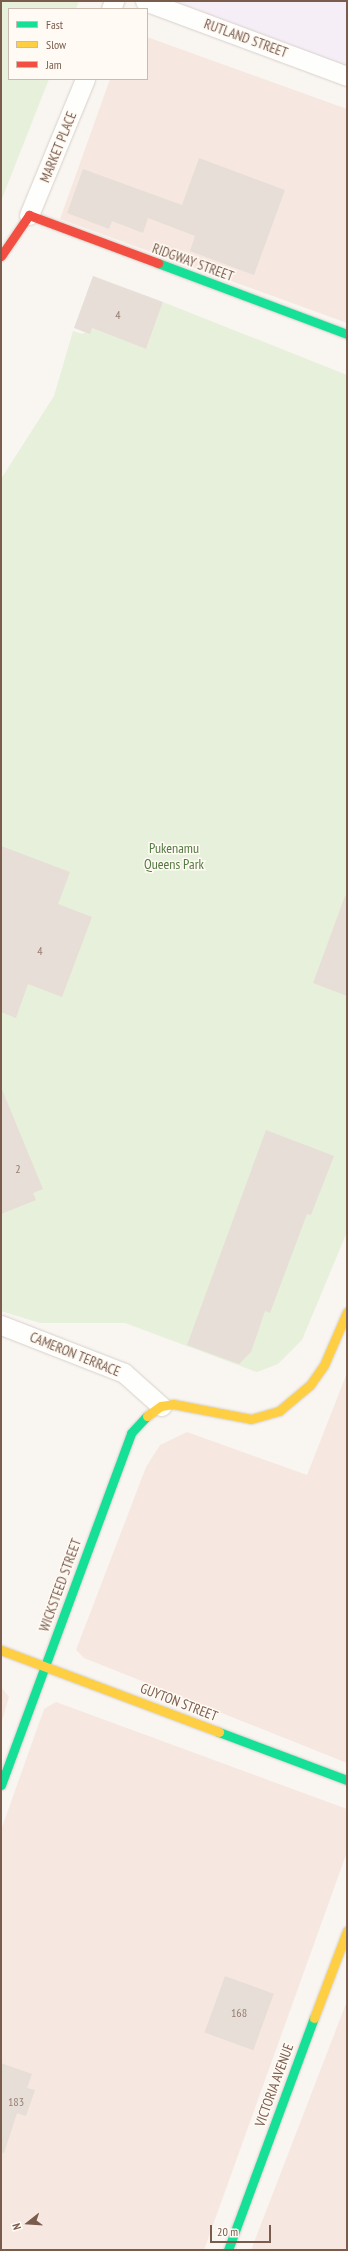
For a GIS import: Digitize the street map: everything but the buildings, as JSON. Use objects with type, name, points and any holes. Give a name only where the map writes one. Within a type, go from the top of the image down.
[{"type":"street","name":"RUTLAND STREET","points":[[145,1],[347,76]]},
{"type":"street","name":"MARKET PLACE","points":[[29,215],[85,80]]},
{"type":"street","points":[[1,256],[29,215]]},
{"type":"street","name":"RIDGWAY STREET","points":[[29,215],[347,334]]},
{"type":"street","points":[[161,1406],[185,1405],[251,1419],[279,1411],[295,1400],[316,1377],[332,1352],[347,1312]]},
{"type":"street","name":"CAMERON TERRACE","points":[[1,1325],[124,1373],[161,1406]]},
{"type":"street","name":"WICKSTEED STREET","points":[[1,1784],[131,1433],[139,1422],[161,1406]]},
{"type":"street","name":"GUYTON STREET","points":[[1,1650],[347,1780]]},
{"type":"street","name":"VICTORIA AVENUE","points":[[228,2250],[347,1931]]},
{"type":"shaded area","points":[[163,1],[347,1],[347,69]]},
{"type":"shaded area","points":[[148,37],[347,109],[347,323],[60,219],[110,80],[148,80]]},
{"type":"shaded area","points":[[347,1373],[347,1763],[84,1658],[76,1650],[146,1467],[160,1445],[187,1432],[307,1475]]},
{"type":"shaded area","points":[[1,1687],[9,1697],[1,1724]]},
{"type":"shaded area","points":[[56,1702],[347,1809],[347,1852],[204,2250],[1,2250],[1,1830],[44,1709]]},
{"type":"shaded area","points":[[347,2001],[347,2250],[251,2250]]},
{"type":"green space","points":[[1,1],[79,1],[76,8],[8,8],[8,80],[49,80],[1,201]]},
{"type":"green space","name":"Pukenamu Queens Park","points":[[163,302],[347,375],[347,1232],[302,1340],[278,1364],[257,1372],[125,1323],[40,1323],[1,1311],[1,479],[54,396],[73,331],[82,334],[92,328],[146,349]]},
{"type":"traffic: fast","points":[[158,263],[347,334]]},
{"type":"traffic: fast","points":[[1,1785],[131,1433],[147,1416]]},
{"type":"traffic: fast","points":[[219,1732],[347,1780]]},
{"type":"traffic: fast","points":[[228,2250],[314,2018]]},
{"type":"traffic: slow","points":[[147,1416],[161,1406],[173,1404],[251,1419],[279,1411],[310,1385],[324,1365],[347,1312]]},
{"type":"traffic: slow","points":[[1,1650],[219,1732]]},
{"type":"traffic: slow","points":[[314,2018],[347,1931]]},
{"type":"traffic: jam","points":[[1,256],[29,215],[158,263]]}]
